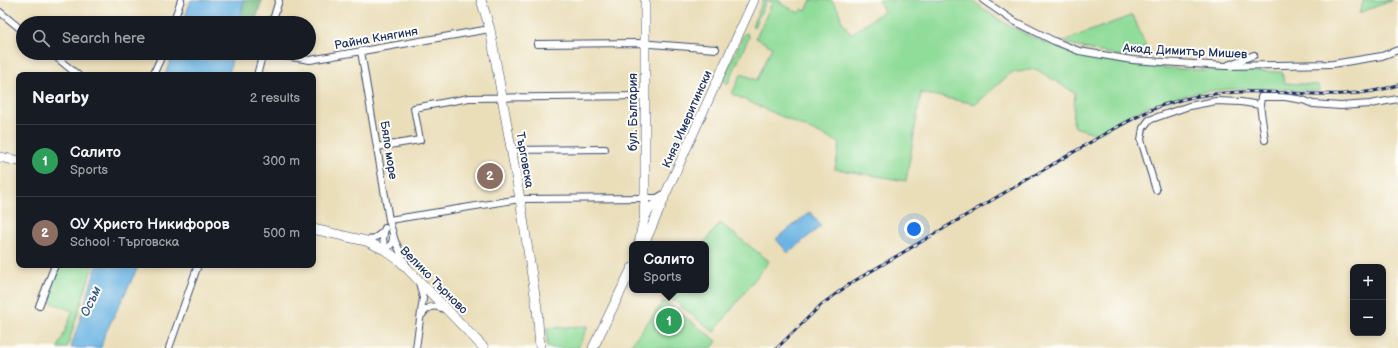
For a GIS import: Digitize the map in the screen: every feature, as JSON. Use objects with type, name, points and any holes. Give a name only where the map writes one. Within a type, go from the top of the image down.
[{"type":"street","points":[[175,16],[181,0]]},
{"type":"street","points":[[274,16],[279,0]]},
{"type":"street","name":"Търговска","points":[[481,0],[490,30],[502,97],[520,199],[539,326]]},
{"type":"street","name":"бул. България","points":[[643,223],[645,198],[645,0]]},
{"type":"street","name":"Княз Имеритински","points":[[640,241],[643,223],[649,209],[659,203],[665,196],[754,0]]},
{"type":"street","name":"Акад. Димитър Мишев","points":[[983,0],[1012,20],[1054,42],[1079,50],[1132,60],[1225,66],[1333,64],[1382,56],[1398,50]]},
{"type":"street","points":[[0,12],[16,25]]},
{"type":"street","name":"Райна Княгиня","points":[[316,59],[490,30]]},
{"type":"street","points":[[537,44],[645,43],[716,49]]},
{"type":"street","name":"Бяло море","points":[[361,51],[388,220],[385,228]]},
{"type":"street","points":[[1225,66],[1254,54]]},
{"type":"street","points":[[60,60],[74,72]]},
{"type":"street","points":[[154,72],[160,60]]},
{"type":"street","points":[[258,72],[262,60]]},
{"type":"street","points":[[377,147],[420,140],[414,108],[469,98],[645,96]]},
{"type":"street","points":[[1265,140],[1260,105],[1261,97],[1285,97],[1303,100],[1313,104],[1340,106],[1370,104],[1398,99]]},
{"type":"street","points":[[1156,190],[1141,140],[1143,128],[1149,120],[1189,106],[1216,101],[1241,102],[1260,105]]},
{"type":"street","points":[[511,150],[605,149]]},
{"type":"street","points":[[0,156],[16,160]]},
{"type":"street","points":[[412,273],[393,235],[388,220],[520,199],[657,198],[661,196],[670,185]]},
{"type":"street","points":[[645,241],[665,196]]},
{"type":"street","points":[[385,228],[383,239],[385,250],[390,247],[393,242],[393,235]]},
{"type":"street","points":[[366,241],[382,234],[385,228]]},
{"type":"street","name":"Велико Търново","points":[[316,230],[366,241],[385,250],[400,261],[484,348]]},
{"type":"street","points":[[39,306],[53,268]]},
{"type":"street","points":[[169,348],[197,268]]},
{"type":"street","points":[[592,348],[629,274]]},
{"type":"street","points":[[416,348],[422,313],[422,289],[419,280]]},
{"type":"street","points":[[422,302],[427,295],[432,294]]},
{"type":"street","points":[[422,313],[432,294]]},
{"type":"street","points":[[422,313],[430,307],[438,306],[446,310]]},
{"type":"street","points":[[536,348],[539,326]]},
{"type":"street","points":[[539,326],[540,348]]},
{"type":"green space","points":[[244,0],[262,0],[257,16],[241,16]]},
{"type":"green space","points":[[761,0],[767,0],[754,27],[752,26],[763,1]]},
{"type":"green space","points":[[767,0],[781,0],[780,3],[799,13],[801,9],[806,11],[811,0],[831,0],[838,9],[841,20],[851,34],[884,11],[878,0],[972,0],[1006,24],[1042,41],[1080,54],[1120,62],[1160,67],[1200,70],[1282,72],[1284,83],[1318,85],[1319,91],[1236,89],[1196,93],[1155,104],[1140,110],[1098,134],[1075,127],[1073,121],[1075,93],[1036,69],[1011,73],[976,104],[921,93],[906,181],[835,169],[840,143],[732,94],[741,74],[757,80],[772,47],[756,38],[772,3]]},
{"type":"green space","points":[[1364,0],[1393,0],[1359,13]]},
{"type":"green space","points":[[1133,15],[1146,47],[1124,57],[1078,47],[1063,41]]},
{"type":"green space","points":[[747,33],[749,37],[728,83],[725,83],[723,80],[744,34]]},
{"type":"green space","points":[[720,223],[769,261],[714,332],[665,294],[709,293],[709,241],[705,241]]},
{"type":"green space","points":[[58,268],[92,268],[67,348],[58,348],[73,311],[47,301]]},
{"type":"green space","points":[[664,301],[717,341],[712,348],[628,348]]},
{"type":"green space","points":[[588,326],[578,348],[547,348],[547,328]]},
{"type":"water","points":[[191,0],[244,0],[241,16],[185,16]]},
{"type":"water","points":[[170,60],[232,60],[230,72],[166,72]]},
{"type":"water","points":[[810,212],[821,226],[788,253],[776,239]]},
{"type":"water","name":"Осъм","points":[[96,268],[138,268],[104,336],[101,348],[71,348]]},
{"type":"railway","points":[[777,348],[821,305],[851,283],[1101,136],[1155,108],[1181,100],[1219,93],[1258,92],[1338,94],[1359,93],[1398,85]]},
{"type":"place","name":"ОУ Христо Никифоров","points":[[490,176]]},
{"type":"place","name":"Салито","points":[[669,321]]}]
